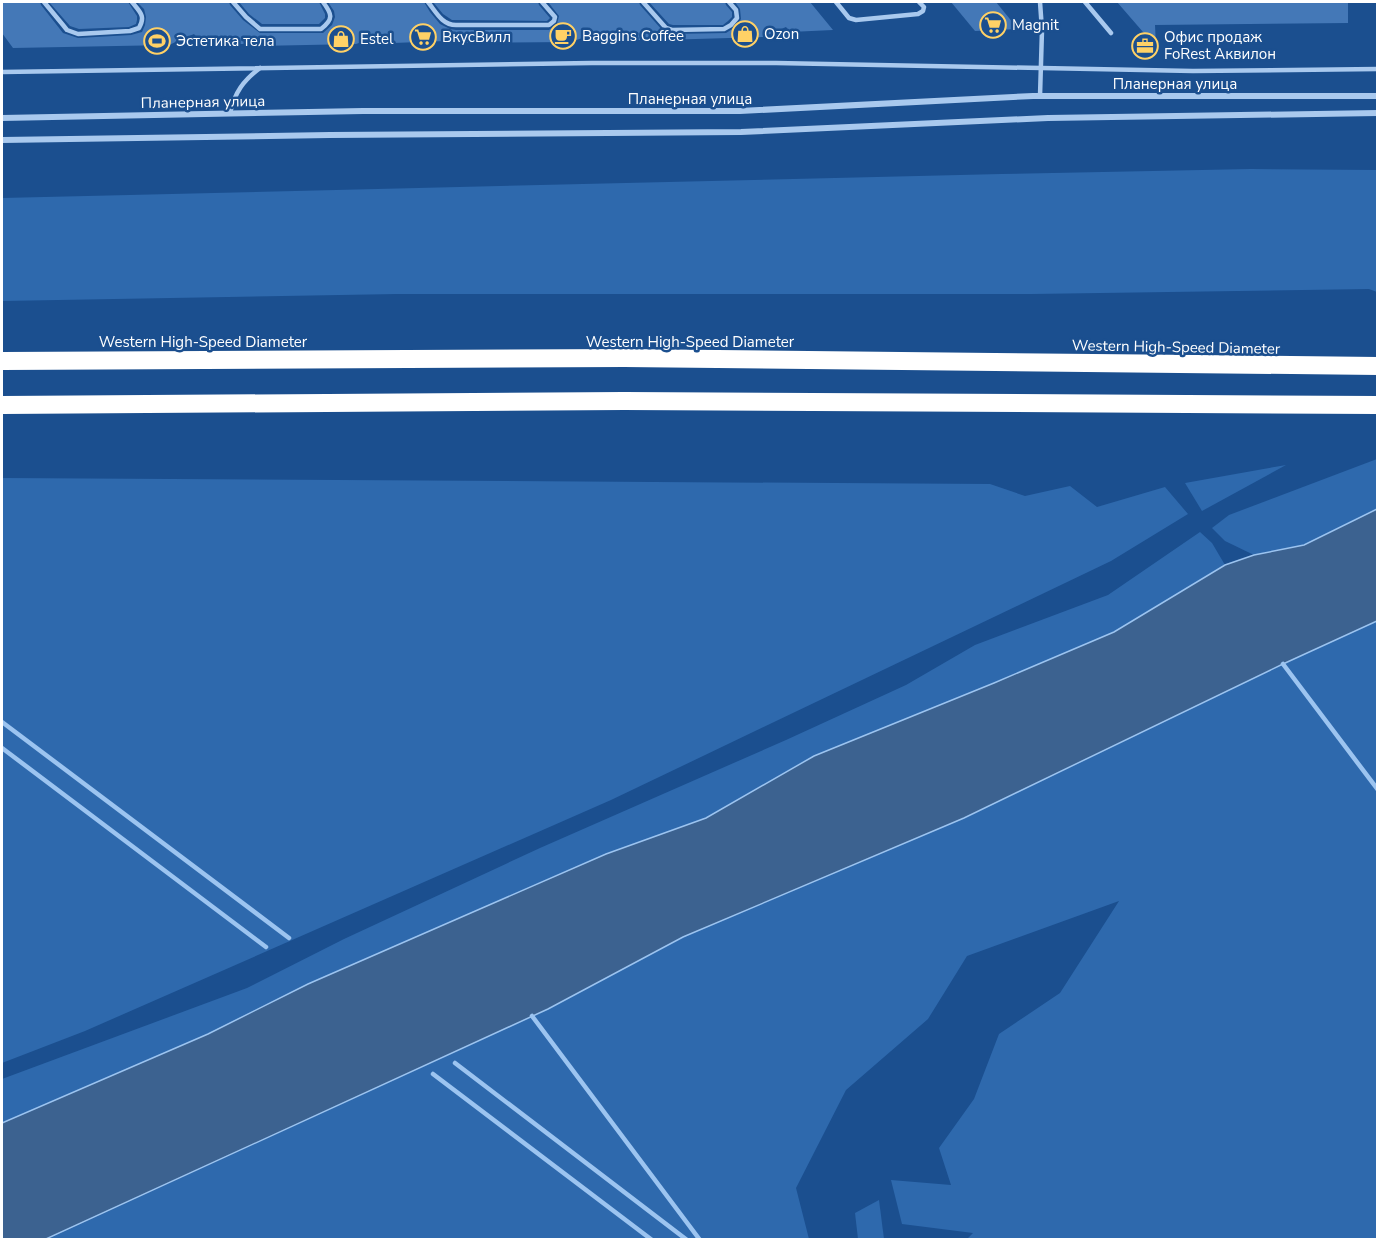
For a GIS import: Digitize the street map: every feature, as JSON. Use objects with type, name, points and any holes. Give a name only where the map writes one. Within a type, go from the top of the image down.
[{"type":"highway","name":"Western High-Speed Diameter","points":[[2,361],[624,358],[1377,366]]},
{"type":"highway","points":[[2,405],[624,401],[1377,405]]},
{"type":"street","name":"Планерная улица","points":[[2,118],[363,111],[740,111],[1040,96],[1377,96]]},
{"type":"street","name":"Планерная улица","points":[[2,140],[741,132],[1048,118],[1377,113]]},
{"type":"lane","points":[[44,2],[68,30],[78,34],[130,31],[139,28],[143,21],[142,14],[132,2]]},
{"type":"lane","points":[[233,2],[260,29],[321,29],[328,24],[331,17],[330,10],[323,2]]},
{"type":"lane","points":[[428,2],[443,22],[449,25],[549,25],[555,17],[542,2]]},
{"type":"lane","points":[[643,2],[666,28],[672,30],[724,29],[737,18],[736,10],[729,2]]},
{"type":"lane","points":[[836,2],[849,18],[856,20],[918,14],[923,11],[924,7],[919,2]]},
{"type":"lane","points":[[1040,2],[1042,30],[1040,96]]},
{"type":"lane","points":[[1085,2],[1111,33]]},
{"type":"lane","points":[[2,72],[592,63],[776,63],[1193,70],[1377,69]]},
{"type":"lane","points":[[230,113],[237,92],[260,68]]},
{"type":"shaded area","points":[[1251,169],[1377,170],[1377,292],[1369,289],[1032,294],[397,294],[2,301],[2,198]]},
{"type":"shaded area","points":[[1377,459],[1377,509],[1304,545],[1254,555],[1225,541],[1212,528],[1229,515]]},
{"type":"shaded area","points":[[1286,465],[1202,511],[1185,483]]},
{"type":"shaded area","points":[[2,478],[990,484],[1025,496],[1070,486],[1097,507],[1165,487],[1188,514],[1111,561],[611,800],[85,1031],[2,1063]]},
{"type":"shaded area","points":[[1377,509],[1377,621],[964,818],[683,937],[548,1009],[46,1239],[2,1239],[2,1123],[208,1034],[308,984],[606,854],[706,818],[814,756],[1114,632],[1225,565],[1254,555],[1304,545]]},
{"type":"shaded area","points":[[1200,532],[1212,543],[1225,565],[1114,632],[814,756],[706,818],[606,854],[308,984],[208,1034],[2,1123],[2,1079],[247,988],[344,939],[540,848],[906,685],[975,645],[1108,595]]},
{"type":"shaded area","points":[[1377,621],[1377,1239],[966,1240],[973,1233],[902,1224],[891,1180],[951,1185],[939,1148],[974,1099],[999,1034],[1060,993],[1119,901],[967,956],[928,1019],[846,1090],[796,1188],[809,1239],[46,1240],[548,1009],[683,937],[964,818]]},
{"type":"shaded area","points":[[879,1200],[884,1239],[858,1239],[855,1213]]},
{"type":"building","points":[[2,2],[40,2],[63,33],[78,38],[131,35],[142,32],[146,17],[144,9],[137,2],[229,2],[243,20],[260,33],[323,33],[332,25],[335,17],[328,2],[424,2],[440,24],[450,29],[549,30],[557,24],[559,16],[548,2],[639,2],[663,31],[672,34],[726,33],[734,28],[741,19],[740,9],[735,2],[810,2],[833,30],[790,32],[786,27],[763,37],[662,40],[605,40],[599,32],[571,42],[393,43],[386,34],[356,44],[258,46],[256,44],[202,44],[194,34],[169,45],[13,48],[2,33]]},
{"type":"building","points":[[49,2],[128,2],[137,20],[136,24],[129,27],[79,29],[70,26]]},
{"type":"building","points":[[239,2],[319,2],[325,18],[319,24],[262,24]]},
{"type":"building","points":[[433,2],[538,2],[550,18],[547,21],[452,20],[443,14]]},
{"type":"building","points":[[649,2],[725,2],[732,12],[732,17],[723,25],[673,25],[669,24]]},
{"type":"building","points":[[951,2],[996,2],[1018,29],[975,31]]},
{"type":"building","points":[[1117,2],[1348,2],[1348,23],[1155,25],[1156,47]]},
{"type":"waterway","points":[[1283,664],[1378,790]]},
{"type":"waterway","points":[[2,722],[289,938]]},
{"type":"waterway","points":[[2,748],[266,947]]},
{"type":"waterway","points":[[532,1016],[700,1240]]},
{"type":"waterway","points":[[455,1063],[687,1240]]},
{"type":"waterway","points":[[433,1074],[652,1240]]},
{"type":"place","name":"Magnit","points":[[993,25]]},
{"type":"place","name":"Ozon","points":[[745,34]]},
{"type":"place","name":"Baggins Coffee","points":[[563,36]]},
{"type":"place","name":"ВкусВилл","points":[[423,37]]},
{"type":"place","name":"Estel","points":[[341,39]]},
{"type":"place","name":"Эстетика тела","points":[[157,41]]},
{"type":"place","name":"Офис продаж FoRest Аквилон","points":[[1145,46]]}]
